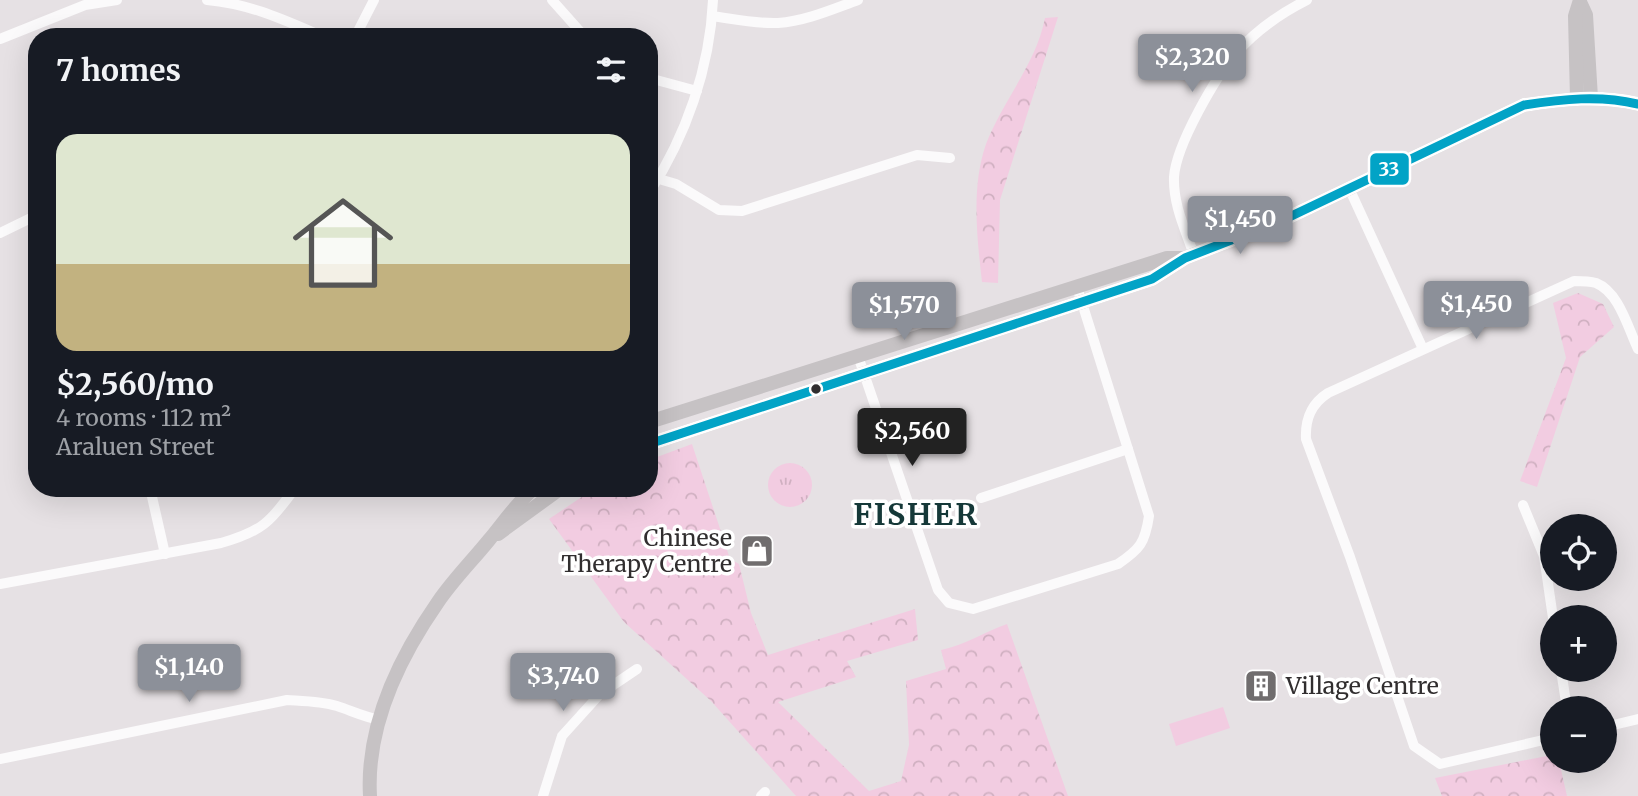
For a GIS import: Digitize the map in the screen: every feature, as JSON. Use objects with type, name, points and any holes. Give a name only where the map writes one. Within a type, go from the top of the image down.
[{"type":"street","points":[[0,39],[85,5],[117,0]]},
{"type":"street","points":[[207,0],[237,3],[303,28]]},
{"type":"street","points":[[360,28],[374,0]]},
{"type":"street","points":[[552,0],[577,28]]},
{"type":"street","points":[[713,0],[697,91],[659,179],[676,184],[719,210],[742,211],[917,155],[950,158]]},
{"type":"street","points":[[712,16],[779,23],[798,20],[858,0]]},
{"type":"street","points":[[1189,257],[1176,204],[1174,175],[1184,143],[1198,114],[1237,52],[1279,15],[1307,0]]},
{"type":"street","points":[[1580,1],[1575,16],[1584,98]]},
{"type":"street","points":[[658,80],[697,91]]},
{"type":"street","points":[[658,441],[1152,279],[1189,257],[1283,220],[1524,105],[1584,98],[1638,104]]},
{"type":"street","points":[[1349,188],[1423,349]]},
{"type":"street","points":[[0,233],[28,219]]},
{"type":"street","points":[[658,419],[1167,258],[1189,257]]},
{"type":"street","points":[[1540,741],[1440,764],[1414,746],[1350,557],[1306,439],[1310,412],[1321,398],[1573,281],[1596,283],[1605,288],[1615,299],[1638,349]]},
{"type":"street","points":[[858,356],[938,590],[949,603],[973,609],[1118,564],[1135,552],[1147,533],[1149,516],[1077,287]]},
{"type":"street","points":[[981,498],[1128,449]]},
{"type":"street","points":[[152,497],[165,554]]},
{"type":"street","points":[[0,584],[221,543],[258,530],[288,497]]},
{"type":"street","points":[[370,796],[372,745],[391,690],[417,633],[439,601],[524,497]]},
{"type":"street","points":[[488,540],[548,497]]},
{"type":"street","points":[[1523,505],[1544,556],[1551,605]]},
{"type":"street","points":[[543,796],[562,736],[600,694],[637,668]]},
{"type":"street","points":[[0,759],[287,700],[317,701],[380,720]]},
{"type":"street","points":[[1617,724],[1638,719]]},
{"type":"green space","points":[[1058,17],[1000,200],[998,283],[982,282],[977,230],[981,160],[993,128],[1034,51],[1045,18]]},
{"type":"green space","points":[[1578,293],[1603,304],[1614,327],[1580,357],[1537,487],[1520,481],[1566,358],[1553,303]]},
{"type":"green space","points":[[692,444],[730,559],[739,564],[751,613],[768,655],[915,609],[918,640],[847,661],[856,677],[778,702],[869,791],[901,781],[909,745],[906,681],[946,669],[941,650],[1007,624],[1068,796],[796,796],[711,701],[624,622],[549,519],[582,497],[658,497],[658,457]]},
{"type":"green space","points":[[790,463],[806,469],[812,485],[806,501],[790,507],[774,501],[768,485],[774,469]]},
{"type":"green space","points":[[1223,707],[1230,728],[1176,746],[1169,724]]},
{"type":"green space","points":[[1540,757],[1540,773],[1562,773],[1567,796],[1442,796],[1435,778]]},
{"type":"transit line","name":"33","points":[[658,441],[1152,279],[1185,258],[1283,220],[1524,105],[1581,99],[1638,104]]},
{"type":"place","name":"Chinese Therapy Centre","points":[[757,551]]},
{"type":"place","name":"Village Centre","points":[[1261,686]]},
{"type":"district","name":"FISHER","points":[[916,515]]}]
